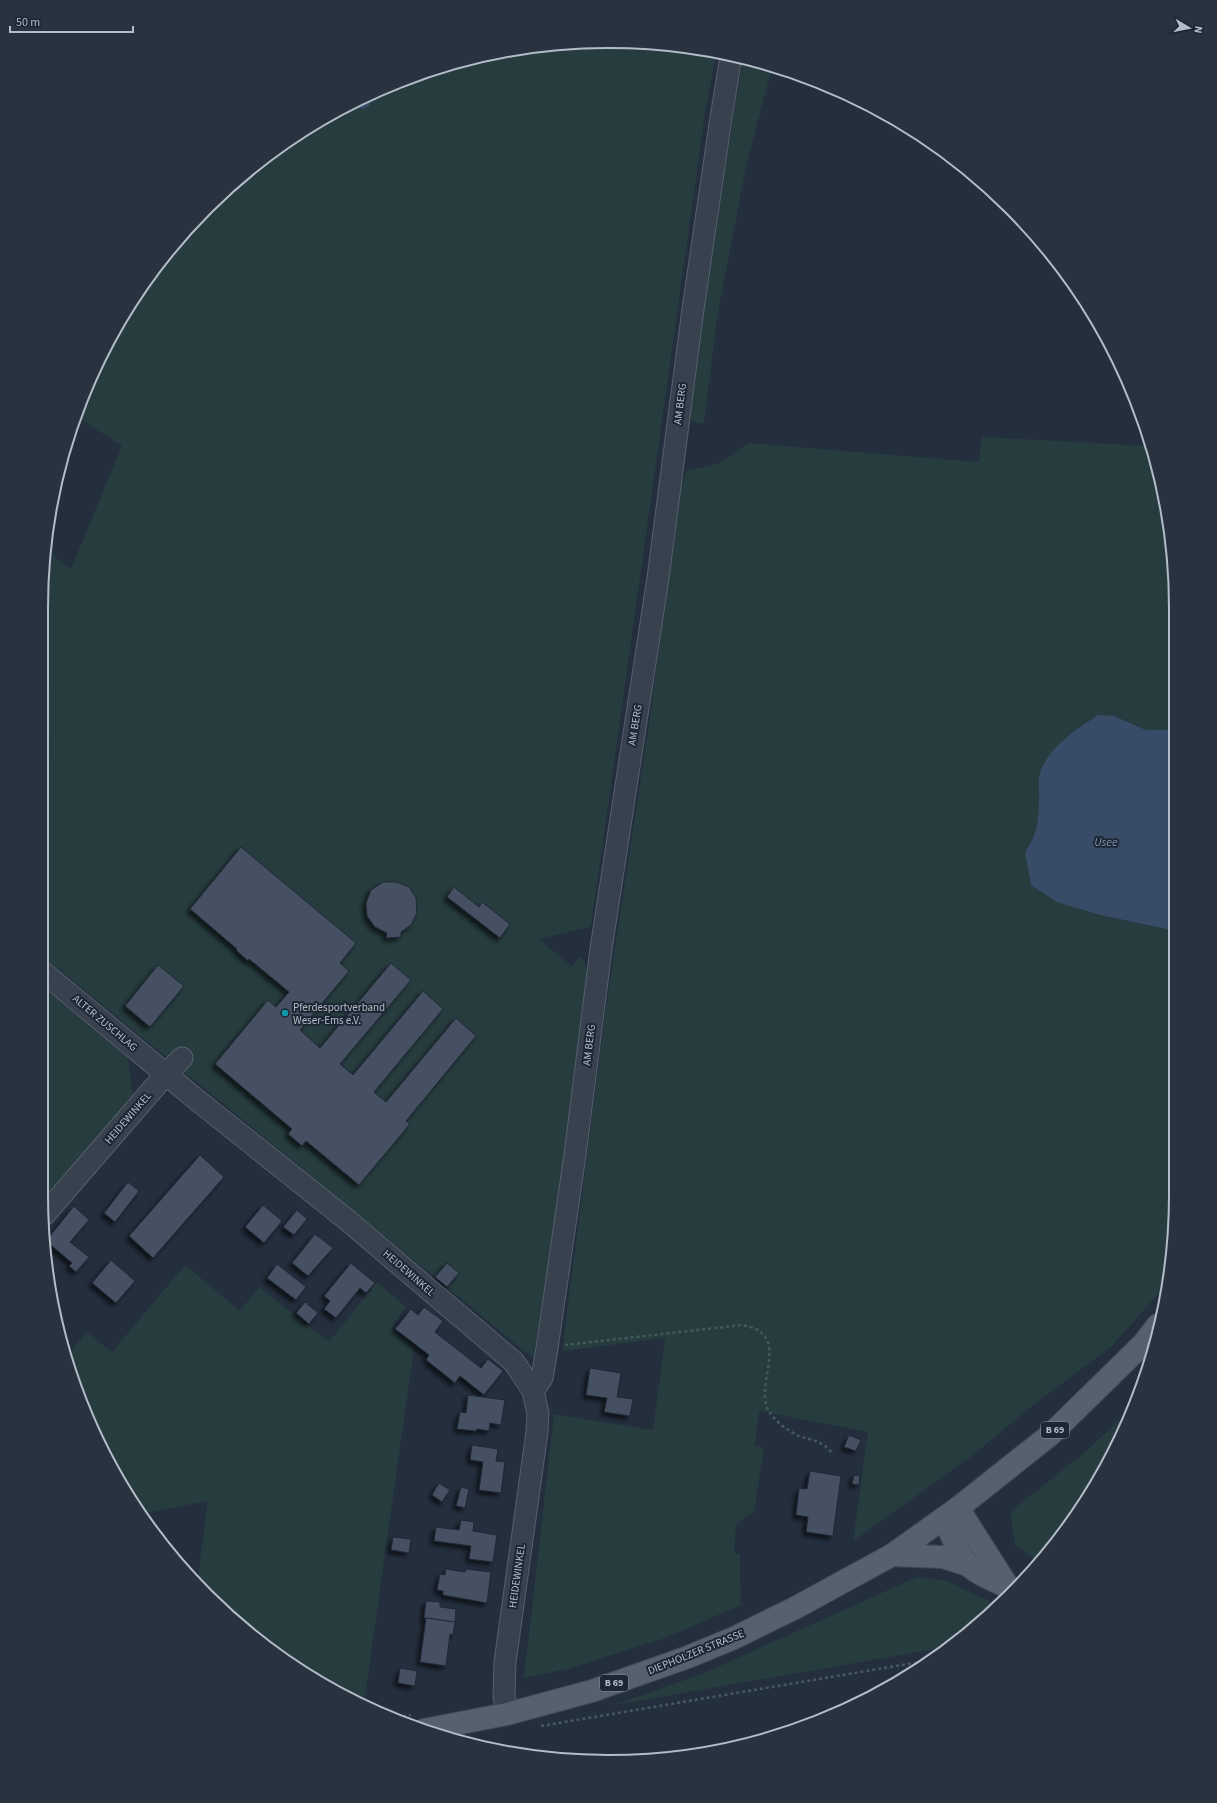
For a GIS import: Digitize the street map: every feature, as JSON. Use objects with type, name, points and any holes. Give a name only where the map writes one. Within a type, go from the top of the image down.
[{"type":"main road","name":"B 69","points":[[951,1513],[1050,1435],[1143,1344],[1152,1333]]},
{"type":"main road","name":"DIEPHOLZER STRASSE","points":[[436,1728],[507,1714],[592,1691],[695,1654],[765,1624],[892,1555],[951,1513]]},
{"type":"main road","points":[[951,1513],[956,1544],[968,1565]]},
{"type":"main road","points":[[951,1513],[1010,1586]]},
{"type":"main road","points":[[892,1555],[942,1557],[968,1565],[992,1580],[1009,1587]]},
{"type":"street","name":"AM BERG","points":[[533,1391],[542,1378],[547,1348],[575,1155],[601,949],[658,578],[693,309],[720,118],[730,62]]},
{"type":"street","name":"ALTER ZUSCHLAG","points":[[48,976],[166,1074]]},
{"type":"street","points":[[166,1074],[182,1058]]},
{"type":"street","name":"HEIDEWINKEL","points":[[48,1211],[166,1074],[346,1219],[514,1362],[533,1391],[538,1413],[537,1432],[505,1662],[504,1696],[507,1714]]},
{"type":"path","points":[[547,1348],[742,1325],[752,1327],[761,1332],[768,1342],[770,1356],[766,1404],[770,1414],[782,1425],[794,1432],[821,1443],[833,1454]]},
{"type":"path","points":[[534,1727],[918,1662]]},
{"type":"green space","points":[[572,49],[645,49],[715,58],[705,114],[591,927],[539,939],[572,967],[579,957],[585,962],[588,975],[567,1151],[533,1358],[48,960],[48,608],[51,554],[71,569],[122,446],[81,419],[106,361],[123,328],[142,297],[187,239],[212,212],[239,187],[297,142],[328,123],[357,108],[363,109],[369,106],[371,102],[428,78],[463,67],[535,53]]},
{"type":"green space","points":[[742,64],[771,72],[747,162],[718,312],[704,424],[694,422],[687,416],[702,308]]},
{"type":"green space","points":[[982,437],[1145,446],[1158,499],[1168,572],[1169,730],[1146,730],[1114,716],[1040,774],[1037,824],[1025,853],[1100,915],[1169,930],[1169,1194],[1168,1231],[1160,1292],[1111,1347],[1032,1406],[973,1455],[853,1541],[868,1432],[759,1411],[755,1446],[764,1448],[754,1511],[736,1525],[734,1553],[740,1554],[741,1605],[665,1638],[571,1668],[524,1678],[554,1414],[653,1430],[665,1338],[562,1351],[607,1000],[650,718],[679,489],[687,471],[720,463],[748,443],[979,462]]},
{"type":"green space","points":[[48,992],[128,1058],[133,1096],[48,1193]]},
{"type":"green space","points":[[185,1265],[240,1311],[259,1287],[329,1342],[377,1282],[406,1307],[391,1328],[414,1348],[365,1699],[328,1680],[297,1661],[267,1639],[239,1616],[198,1576],[208,1501],[147,1513],[142,1506],[123,1475],[106,1442],[91,1409],[71,1352],[87,1332],[112,1352]]},
{"type":"green space","points":[[1122,1417],[1094,1475],[1075,1506],[1034,1559],[1015,1545],[1010,1512],[1085,1452]]},
{"type":"green space","points":[[917,1577],[947,1581],[992,1603],[936,1649],[614,1705],[702,1674]]},
{"type":"water","points":[[371,102],[369,106],[363,109],[357,108]]},
{"type":"water","name":"Usee","points":[[1098,715],[1114,716],[1146,730],[1169,730],[1169,930],[1100,915],[1057,902],[1031,885],[1025,853],[1033,838],[1037,825],[1040,773],[1044,763],[1050,755],[1072,733]]},
{"type":"building","name":"Pferdesportverband Weser-Ems e.V.","points":[[241,847],[356,943],[340,963],[349,971],[300,1030],[320,1048],[391,963],[411,980],[340,1064],[353,1075],[423,991],[443,1009],[374,1092],[386,1102],[456,1018],[476,1036],[406,1121],[410,1124],[359,1185],[306,1141],[302,1146],[288,1134],[292,1129],[215,1064],[268,1000],[276,1007],[289,992],[249,959],[248,961],[236,950],[237,949],[190,909]]},
{"type":"building","points":[[383,882],[397,882],[409,887],[416,898],[417,913],[411,925],[401,932],[401,937],[386,938],[387,933],[375,927],[367,916],[366,903],[371,890]]},
{"type":"building","points":[[454,887],[479,907],[482,902],[510,924],[500,938],[447,897]]},
{"type":"building","points":[[158,965],[184,986],[150,1027],[125,1006]]},
{"type":"building","points":[[200,1155],[224,1177],[153,1258],[129,1236]]},
{"type":"building","points":[[128,1182],[139,1191],[115,1222],[104,1213]]},
{"type":"building","points":[[263,1205],[282,1221],[264,1243],[245,1227]]},
{"type":"building","points":[[74,1206],[89,1220],[70,1242],[89,1257],[76,1272],[69,1266],[72,1263],[50,1245],[50,1237]]},
{"type":"building","points":[[297,1210],[307,1219],[294,1235],[283,1227]]},
{"type":"building","points":[[315,1234],[333,1248],[308,1276],[292,1263]]},
{"type":"building","points":[[111,1260],[135,1281],[116,1303],[92,1283]]},
{"type":"building","points":[[351,1263],[375,1283],[366,1293],[360,1288],[336,1318],[324,1309],[330,1301],[324,1296]]},
{"type":"building","points":[[447,1263],[459,1273],[447,1287],[435,1277]]},
{"type":"building","points":[[277,1264],[306,1287],[296,1300],[267,1278]]},
{"type":"building","points":[[305,1302],[318,1313],[309,1324],[296,1313]]},
{"type":"building","points":[[424,1307],[443,1321],[435,1332],[481,1368],[488,1359],[503,1371],[484,1395],[460,1376],[455,1383],[426,1360],[429,1355],[395,1329],[411,1309],[418,1315]]},
{"type":"building","points":[[590,1368],[621,1373],[617,1397],[633,1399],[630,1416],[604,1412],[607,1398],[586,1395]]},
{"type":"building","points":[[468,1395],[505,1400],[501,1425],[490,1423],[489,1431],[477,1429],[476,1431],[457,1429],[460,1412],[466,1413]]},
{"type":"building","points":[[849,1435],[861,1440],[856,1451],[844,1447]]},
{"type":"building","points":[[472,1445],[498,1449],[496,1461],[505,1462],[501,1493],[479,1490],[483,1462],[470,1460]]},
{"type":"building","points":[[810,1471],[841,1476],[833,1536],[806,1532],[808,1517],[796,1515],[799,1488],[807,1489]]},
{"type":"building","points":[[854,1475],[860,1476],[859,1485],[852,1484]]},
{"type":"building","points":[[439,1483],[450,1490],[442,1502],[432,1495]]},
{"type":"building","points":[[461,1487],[469,1489],[465,1508],[456,1506]]},
{"type":"building","points":[[461,1520],[474,1522],[473,1531],[497,1535],[493,1562],[469,1559],[471,1546],[434,1541],[436,1527],[459,1530]]},
{"type":"building","points":[[393,1537],[411,1539],[409,1553],[391,1550]]},
{"type":"building","points":[[446,1569],[465,1572],[466,1569],[491,1572],[487,1603],[443,1595],[443,1591],[437,1590],[440,1574],[445,1575]]},
{"type":"building","points":[[426,1601],[440,1602],[440,1607],[456,1609],[455,1622],[424,1618]]},
{"type":"building","points":[[426,1618],[455,1622],[453,1635],[450,1634],[446,1666],[420,1662]]},
{"type":"building","points":[[400,1668],[417,1671],[415,1686],[398,1683]]},
{"type":"place","name":"Pferdesportverband Weser-Ems e.V.","points":[[285,1013]]}]
